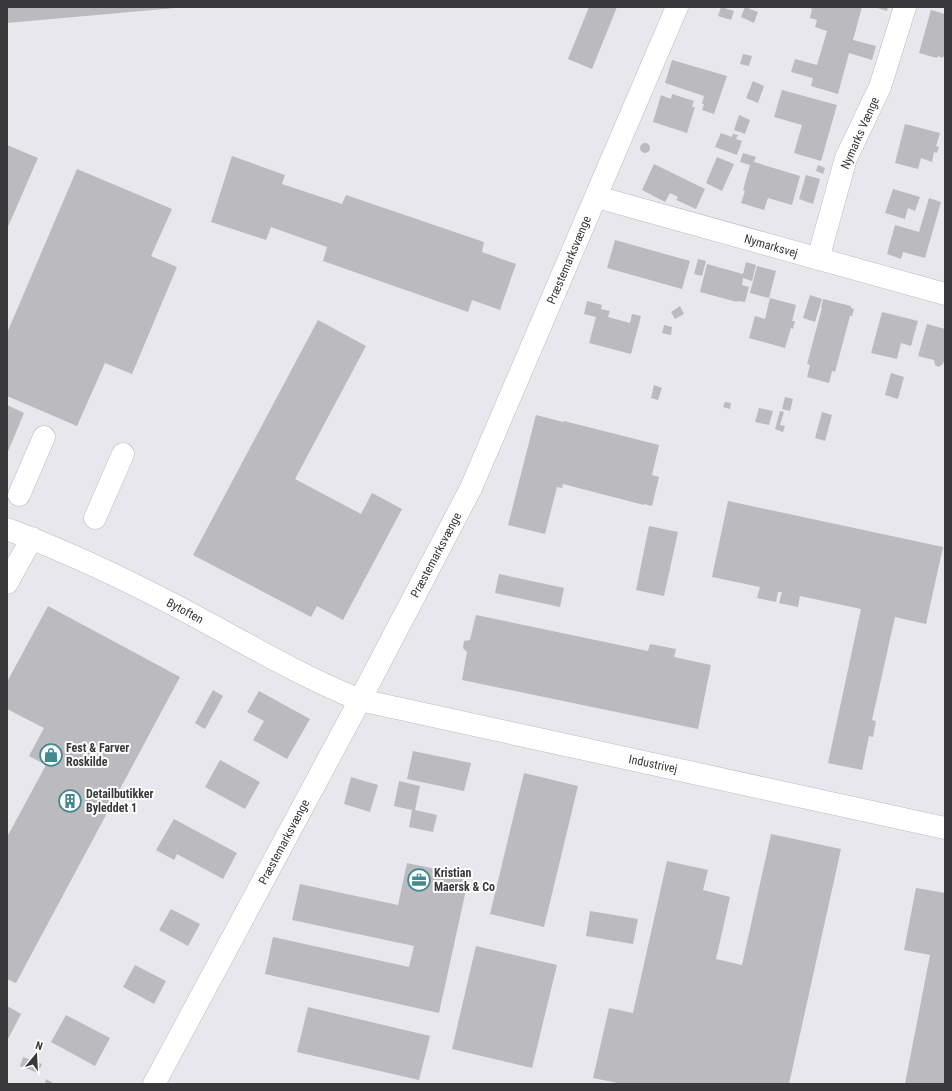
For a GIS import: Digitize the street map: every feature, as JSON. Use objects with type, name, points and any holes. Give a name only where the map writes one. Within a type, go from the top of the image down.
[{"type":"street","name":"Præstemarksvænge","points":[[154,1084],[360,700],[471,488],[597,197],[677,7]]},
{"type":"street","name":"Nymarks Vænge","points":[[818,259],[846,158],[880,87],[904,7]]},
{"type":"street","name":"Nymarksvej","points":[[597,197],[945,294]]},
{"type":"street","points":[[19,495],[44,437]]},
{"type":"street","points":[[94,518],[123,454]]},
{"type":"street","name":"Bytoften","points":[[7,529],[32,538],[131,582],[325,686],[360,700]]},
{"type":"street","points":[[7,583],[32,538]]},
{"type":"street","name":"Industrivej","points":[[360,700],[945,828]]},
{"type":"building","points":[[7,7],[174,7],[175,8],[7,23]]},
{"type":"building","points":[[589,7],[617,7],[592,69],[568,59]]},
{"type":"building","points":[[721,7],[734,11],[731,20],[718,16]]},
{"type":"building","points":[[745,7],[758,12],[754,23],[741,17]]},
{"type":"building","points":[[810,7],[862,7],[853,40],[876,46],[872,60],[849,53],[838,94],[811,86],[813,78],[791,72],[795,59],[817,65],[827,31],[815,27],[817,20],[810,18],[812,9]]},
{"type":"building","points":[[874,7],[888,7],[887,11]]},
{"type":"building","points":[[931,10],[945,14],[945,52],[943,58],[938,56],[937,58],[919,53]]},
{"type":"building","points":[[743,54],[752,56],[749,66],[740,64]]},
{"type":"building","points":[[672,60],[727,76],[714,114],[702,110],[704,96],[665,83]]},
{"type":"building","points":[[753,81],[764,86],[758,103],[746,98]]},
{"type":"building","points":[[782,90],[837,105],[821,161],[794,153],[802,125],[774,117]]},
{"type":"building","points":[[672,94],[694,101],[692,107],[695,107],[687,133],[653,122],[661,95],[671,99]]},
{"type":"building","points":[[739,115],[750,120],[745,134],[734,130]]},
{"type":"building","points":[[905,124],[940,133],[936,146],[939,147],[937,153],[934,152],[932,162],[921,158],[918,169],[895,163]]},
{"type":"building","points":[[721,133],[732,137],[733,134],[738,135],[736,139],[742,141],[737,155],[715,147]]},
{"type":"building","points":[[645,143],[650,148],[645,153],[640,148]]},
{"type":"building","points":[[7,145],[38,158],[7,229]]},
{"type":"building","points":[[743,153],[756,157],[754,162],[800,176],[792,205],[768,198],[764,210],[741,203],[750,165],[740,162]]},
{"type":"building","points":[[232,156],[285,175],[282,184],[342,204],[346,195],[484,242],[482,252],[516,264],[500,310],[472,300],[468,312],[323,261],[327,247],[271,227],[266,240],[211,222]]},
{"type":"building","points":[[717,157],[734,164],[722,191],[706,183]]},
{"type":"building","points":[[654,164],[705,189],[696,209],[676,200],[678,197],[670,193],[665,202],[642,190]]},
{"type":"building","points":[[818,165],[825,168],[823,174],[816,171]]},
{"type":"building","points":[[77,169],[172,209],[151,256],[177,267],[132,374],[105,363],[77,426],[7,396],[7,333]]},
{"type":"building","points":[[806,175],[820,179],[813,204],[799,199]]},
{"type":"building","points":[[893,189],[920,197],[915,211],[908,208],[905,219],[885,213]]},
{"type":"building","points":[[929,198],[941,202],[925,258],[903,252],[901,259],[887,254],[895,225],[919,232]]},
{"type":"building","points":[[615,240],[690,261],[682,289],[607,268]]},
{"type":"building","points":[[698,259],[706,261],[702,276],[694,274]]},
{"type":"building","points":[[746,262],[756,265],[752,281],[743,278],[742,285],[749,287],[745,302],[737,302],[700,292],[707,264],[743,274]]},
{"type":"building","points":[[757,266],[776,271],[769,298],[750,293]]},
{"type":"building","points":[[810,295],[822,299],[815,322],[803,318]]},
{"type":"building","points":[[770,298],[796,305],[792,321],[795,321],[793,329],[791,328],[785,348],[749,338],[755,316],[765,319]]},
{"type":"building","points":[[823,299],[851,306],[851,308],[854,309],[852,316],[850,316],[835,372],[832,371],[829,383],[807,377],[810,365],[807,364]]},
{"type":"building","points":[[587,301],[602,305],[601,309],[610,311],[608,317],[630,323],[632,314],[641,316],[631,354],[589,343],[596,317],[584,314]]},
{"type":"building","points":[[680,306],[684,314],[675,319],[671,312]]},
{"type":"building","points":[[882,312],[918,321],[911,346],[901,343],[897,359],[871,353]]},
{"type":"building","points":[[318,320],[366,346],[295,479],[361,514],[372,493],[402,509],[343,620],[317,606],[311,617],[193,555]]},
{"type":"building","points":[[927,324],[945,329],[945,363],[943,362],[943,364],[939,367],[935,365],[934,360],[918,356]]},
{"type":"building","points":[[664,325],[672,327],[671,335],[662,333]]},
{"type":"building","points":[[891,373],[904,377],[898,399],[885,395]]},
{"type":"building","points":[[654,385],[662,388],[658,400],[651,398]]},
{"type":"building","points":[[785,397],[793,399],[790,411],[782,409]]},
{"type":"building","points":[[725,402],[731,403],[730,409],[723,407]]},
{"type":"building","points":[[7,405],[24,413],[7,454]]},
{"type":"building","points":[[759,408],[773,411],[769,425],[755,422]]},
{"type":"building","points":[[780,411],[784,412],[780,425],[785,426],[783,432],[775,429]]},
{"type":"building","points":[[822,412],[832,415],[825,441],[815,438]]},
{"type":"building","points":[[536,415],[659,445],[652,475],[659,477],[652,506],[563,484],[562,488],[557,487],[545,534],[508,525]]},
{"type":"building","points":[[728,501],[943,547],[926,624],[895,617],[872,720],[876,721],[873,737],[869,736],[862,770],[828,763],[861,609],[800,596],[798,607],[779,603],[782,592],[778,592],[776,602],[757,598],[760,587],[712,577]]},
{"type":"building","points":[[649,526],[678,532],[664,596],[636,590]]},
{"type":"building","points":[[499,574],[564,588],[560,607],[495,593]]},
{"type":"building","name":"Detailbutikker Byleddet 1","points":[[48,606],[180,677],[16,983],[7,979],[7,837],[46,765],[29,756],[44,728],[7,709],[7,682]]},
{"type":"building","points":[[476,615],[648,651],[650,644],[676,649],[674,657],[711,665],[698,729],[462,680],[467,652],[463,648],[464,641],[470,640]]},
{"type":"building","points":[[213,690],[223,696],[205,729],[195,723]]},
{"type":"building","points":[[259,691],[310,719],[287,759],[253,740],[264,721],[247,712]]},
{"type":"building","points":[[413,751],[471,763],[464,791],[407,779]]},
{"type":"building","points":[[220,760],[260,782],[245,809],[205,787]]},
{"type":"building","points":[[524,773],[578,786],[544,927],[490,914]]},
{"type":"building","points":[[351,777],[378,785],[370,812],[344,804]]},
{"type":"building","points":[[399,781],[420,786],[415,810],[437,815],[433,832],[409,827],[412,810],[394,806]]},
{"type":"building","points":[[174,819],[237,853],[223,879],[177,854],[174,860],[156,850]]},
{"type":"building","points":[[771,834],[841,849],[789,1084],[622,1084],[593,1078],[609,1008],[633,1013],[667,861],[708,870],[703,890],[730,897],[716,959],[742,965]]},
{"type":"building","points":[[407,863],[469,876],[439,1013],[265,974],[273,937],[409,967],[414,946],[292,920],[300,884],[398,905]]},
{"type":"building","points":[[916,888],[945,893],[945,1084],[905,1084],[930,955],[904,950]]},
{"type":"building","points":[[171,909],[200,924],[188,946],[159,930]]},
{"type":"building","points":[[590,911],[638,919],[633,944],[586,936]]},
{"type":"building","points":[[476,946],[557,965],[532,1068],[452,1049]]},
{"type":"building","points":[[135,965],[166,981],[154,1004],[123,987]]},
{"type":"building","points":[[7,1006],[21,1014],[7,1041]]},
{"type":"building","points":[[308,1007],[430,1036],[419,1080],[297,1052]]},
{"type":"building","points":[[66,1015],[110,1038],[95,1066],[51,1042]]},
{"type":"building","points":[[23,1057],[42,1064],[38,1073],[20,1066]]},
{"type":"building","points":[[46,1079],[55,1084],[45,1084]]},
{"type":"place","name":"Fest & Farver Roskilde","points":[[51,755]]},
{"type":"place","name":"Detailbutikker Byleddet 1","points":[[70,801]]},
{"type":"place","name":"Kristian Maersk & Co","points":[[419,880]]}]
